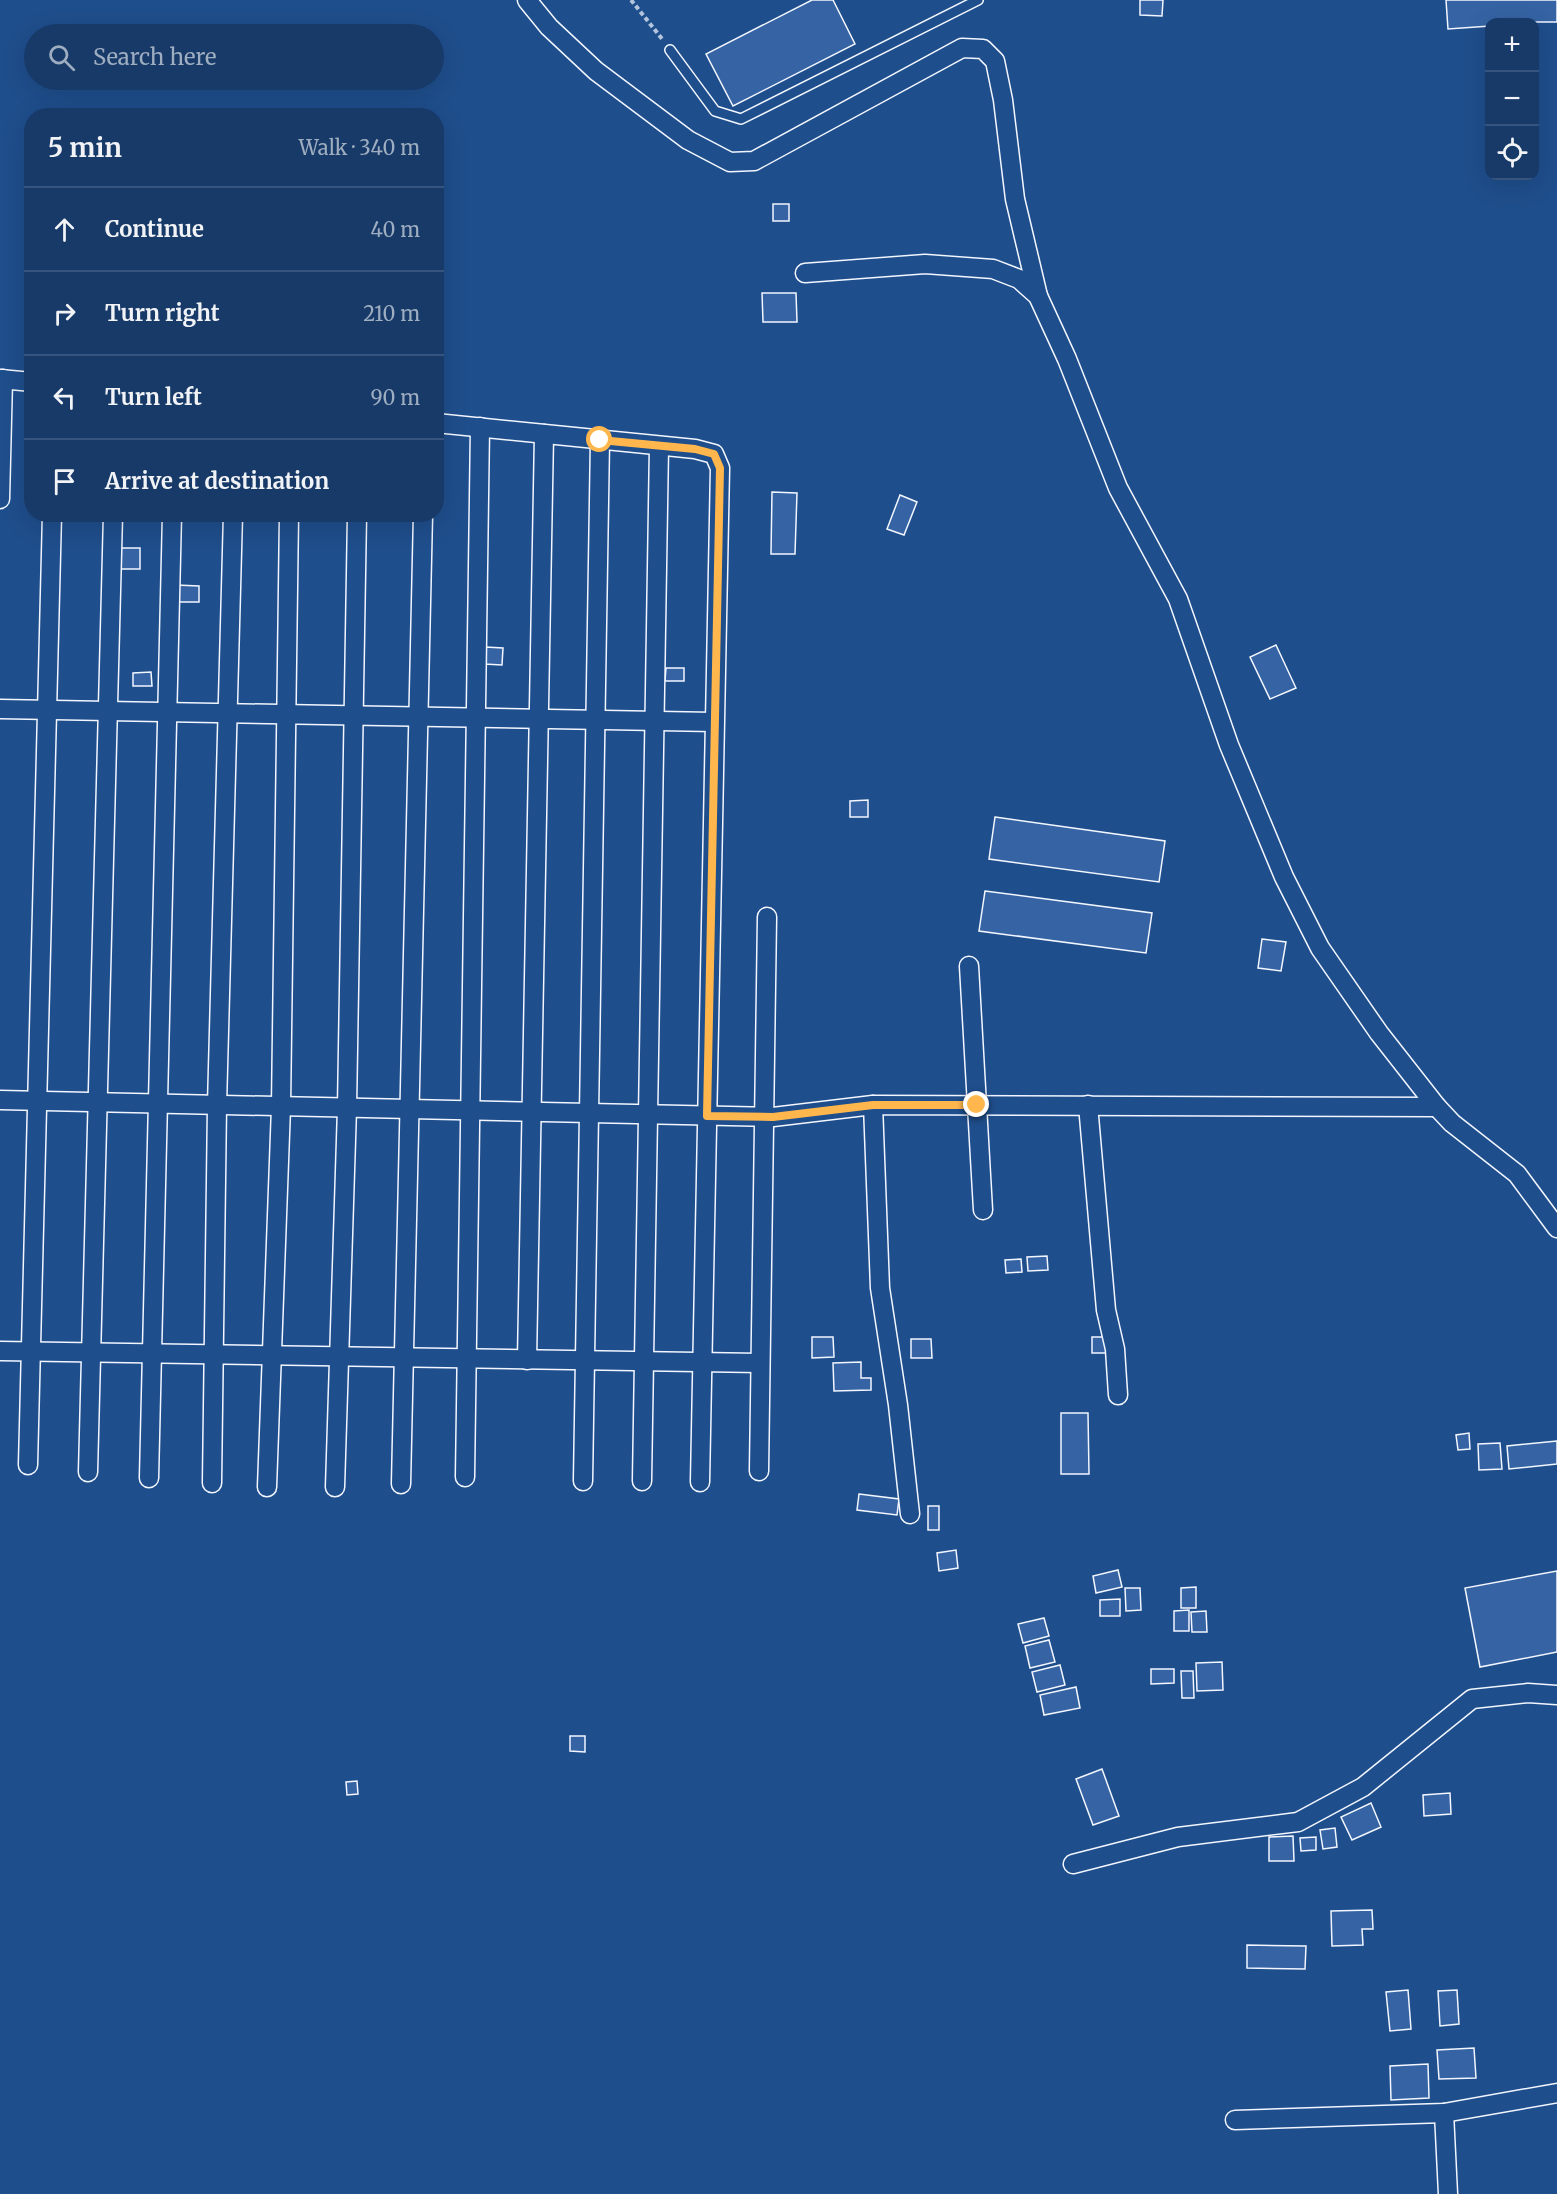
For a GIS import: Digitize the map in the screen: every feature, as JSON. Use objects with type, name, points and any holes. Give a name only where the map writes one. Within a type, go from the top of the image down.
[{"type":"street","points":[[527,0],[549,27],[596,71],[688,140],[730,162],[754,160],[962,48],[983,49],[995,61],[1015,199],[1038,296],[1067,359],[1118,488],[1178,599],[1229,745],[1284,877],[1320,948],[1379,1033],[1437,1107],[1452,1123],[1517,1174],[1557,1228]]},
{"type":"street","points":[[805,273],[925,264],[993,269],[1019,279],[1038,296]]},
{"type":"street","points":[[0,499],[2,379],[24,381]]},
{"type":"street","points":[[444,424],[659,446],[714,454],[720,468],[700,1482]]},
{"type":"street","points":[[465,1477],[480,427]]},
{"type":"street","points":[[527,1360],[544,434]]},
{"type":"street","points":[[583,1481],[600,440]]},
{"type":"street","points":[[642,1481],[659,446]]},
{"type":"street","points":[[28,1465],[52,522]]},
{"type":"street","points":[[88,1472],[113,522]]},
{"type":"street","points":[[149,1478],[172,522]]},
{"type":"street","points":[[212,1484],[217,1105],[233,522]]},
{"type":"street","points":[[267,1487],[280,1107],[290,522]]},
{"type":"street","points":[[336,1487],[347,1108],[357,522]]},
{"type":"street","points":[[401,1484],[423,522]]},
{"type":"street","points":[[0,709],[714,722]]},
{"type":"street","points":[[759,1471],[767,917]]},
{"type":"street","points":[[969,966],[983,1210]]},
{"type":"street","points":[[0,1100],[765,1117],[873,1105],[1437,1107]]},
{"type":"street","points":[[873,1105],[880,1288],[898,1405],[910,1515]]},
{"type":"street","points":[[1088,1105],[1106,1310],[1115,1349],[1118,1395]]},
{"type":"street","points":[[0,1351],[760,1363]]},
{"type":"street","points":[[1073,1864],[1178,1837],[1298,1822],[1364,1787],[1472,1699],[1528,1693],[1557,1695]]},
{"type":"street","points":[[1235,2120],[1444,2113],[1557,2093]]},
{"type":"street","points":[[1444,2113],[1448,2194]]},
{"type":"lane","points":[[670,50],[715,111],[741,119],[978,0]]},
{"type":"path","points":[[631,0],[670,50]]},
{"type":"building","points":[[812,0],[833,0],[855,44],[733,106],[706,54]]},
{"type":"building","points":[[1140,0],[1163,0],[1162,16],[1140,15]]},
{"type":"building","points":[[1446,0],[1557,0],[1557,22],[1539,22],[1539,18],[1485,18],[1485,26],[1448,29]]},
{"type":"building","points":[[773,204],[789,204],[789,221],[773,221]]},
{"type":"building","points":[[762,293],[796,293],[797,322],[763,322]]},
{"type":"building","points":[[772,492],[797,493],[795,554],[771,554]]},
{"type":"building","points":[[900,495],[917,502],[904,535],[887,529]]},
{"type":"building","points":[[120,548],[140,548],[140,569],[120,569]]},
{"type":"building","points":[[176,585],[199,586],[199,602],[176,602]]},
{"type":"building","points":[[1276,645],[1296,688],[1270,699],[1250,657]]},
{"type":"building","points":[[485,647],[503,648],[502,665],[484,664]]},
{"type":"building","points":[[666,668],[684,668],[684,681],[665,681]]},
{"type":"building","points":[[151,672],[152,686],[133,686],[133,673]]},
{"type":"building","points":[[868,800],[868,817],[850,817],[850,801]]},
{"type":"building","points":[[995,817],[1165,841],[1159,882],[989,859]]},
{"type":"building","points":[[985,891],[1152,913],[1146,953],[979,931]]},
{"type":"building","points":[[1262,939],[1286,942],[1281,971],[1258,968]]},
{"type":"building","points":[[1047,1256],[1048,1270],[1028,1271],[1027,1257]]},
{"type":"building","points":[[1021,1259],[1022,1272],[1006,1273],[1005,1260]]},
{"type":"building","points":[[812,1337],[833,1337],[834,1357],[812,1358]]},
{"type":"building","points":[[1092,1337],[1106,1337],[1106,1353],[1092,1353]]},
{"type":"building","points":[[911,1339],[931,1339],[932,1358],[911,1358]]},
{"type":"building","points":[[861,1362],[861,1378],[871,1378],[871,1390],[834,1391],[833,1363]]},
{"type":"building","points":[[1061,1413],[1088,1413],[1089,1474],[1061,1474]]},
{"type":"building","points":[[1469,1433],[1470,1449],[1458,1450],[1456,1435]]},
{"type":"building","points":[[1557,1441],[1557,1464],[1509,1469],[1507,1446]]},
{"type":"building","points":[[1500,1443],[1502,1469],[1479,1470],[1478,1444]]},
{"type":"building","points":[[859,1494],[899,1499],[897,1515],[857,1510]]},
{"type":"building","points":[[928,1506],[939,1506],[939,1530],[928,1530]]},
{"type":"building","points":[[956,1550],[958,1568],[939,1571],[937,1553]]},
{"type":"building","points":[[1118,1570],[1122,1587],[1096,1593],[1093,1576]]},
{"type":"building","points":[[1557,1571],[1557,1652],[1480,1667],[1465,1588]]},
{"type":"building","points":[[1196,1587],[1196,1608],[1181,1608],[1181,1588]]},
{"type":"building","points":[[1125,1588],[1140,1588],[1141,1610],[1126,1611]]},
{"type":"building","points":[[1120,1599],[1120,1616],[1100,1616],[1100,1600]]},
{"type":"building","points":[[1189,1610],[1189,1631],[1174,1631],[1174,1611]]},
{"type":"building","points":[[1206,1611],[1207,1632],[1192,1632],[1191,1612]]},
{"type":"building","points":[[1044,1618],[1049,1636],[1023,1643],[1018,1624]]},
{"type":"building","points":[[1049,1640],[1055,1662],[1030,1668],[1025,1646]]},
{"type":"building","points":[[1222,1662],[1223,1690],[1197,1691],[1196,1663]]},
{"type":"building","points":[[1060,1665],[1065,1685],[1037,1692],[1032,1672]]},
{"type":"building","points":[[1151,1669],[1174,1669],[1174,1683],[1151,1684]]},
{"type":"building","points":[[1181,1671],[1193,1671],[1194,1698],[1182,1698]]},
{"type":"building","points":[[1076,1687],[1080,1708],[1044,1715],[1040,1695]]},
{"type":"building","points":[[570,1736],[585,1736],[585,1752],[570,1751]]},
{"type":"building","points":[[1102,1769],[1119,1816],[1093,1825],[1076,1779]]},
{"type":"building","points":[[357,1781],[358,1794],[347,1795],[346,1782]]},
{"type":"building","points":[[1450,1793],[1451,1814],[1424,1816],[1423,1795]]},
{"type":"building","points":[[1371,1803],[1381,1827],[1352,1840],[1341,1817]]},
{"type":"building","points":[[1335,1828],[1337,1847],[1323,1849],[1320,1830]]},
{"type":"building","points":[[1293,1836],[1294,1861],[1269,1861],[1269,1837]]},
{"type":"building","points":[[1316,1837],[1316,1850],[1301,1851],[1300,1838]]},
{"type":"building","points":[[1372,1910],[1373,1929],[1362,1929],[1363,1945],[1332,1946],[1331,1911]]},
{"type":"building","points":[[1247,1945],[1306,1946],[1305,1969],[1247,1968]]},
{"type":"building","points":[[1408,1990],[1411,2029],[1390,2031],[1386,1992]]},
{"type":"building","points":[[1457,1990],[1459,2024],[1440,2026],[1438,1991]]},
{"type":"building","points":[[1474,2048],[1476,2078],[1439,2079],[1437,2050]]},
{"type":"building","points":[[1428,2064],[1429,2098],[1391,2100],[1390,2066]]},
{"type":"route","points":[[600,440],[695,449],[714,454],[720,468],[707,1116],[773,1117],[873,1105],[977,1105]]}]
